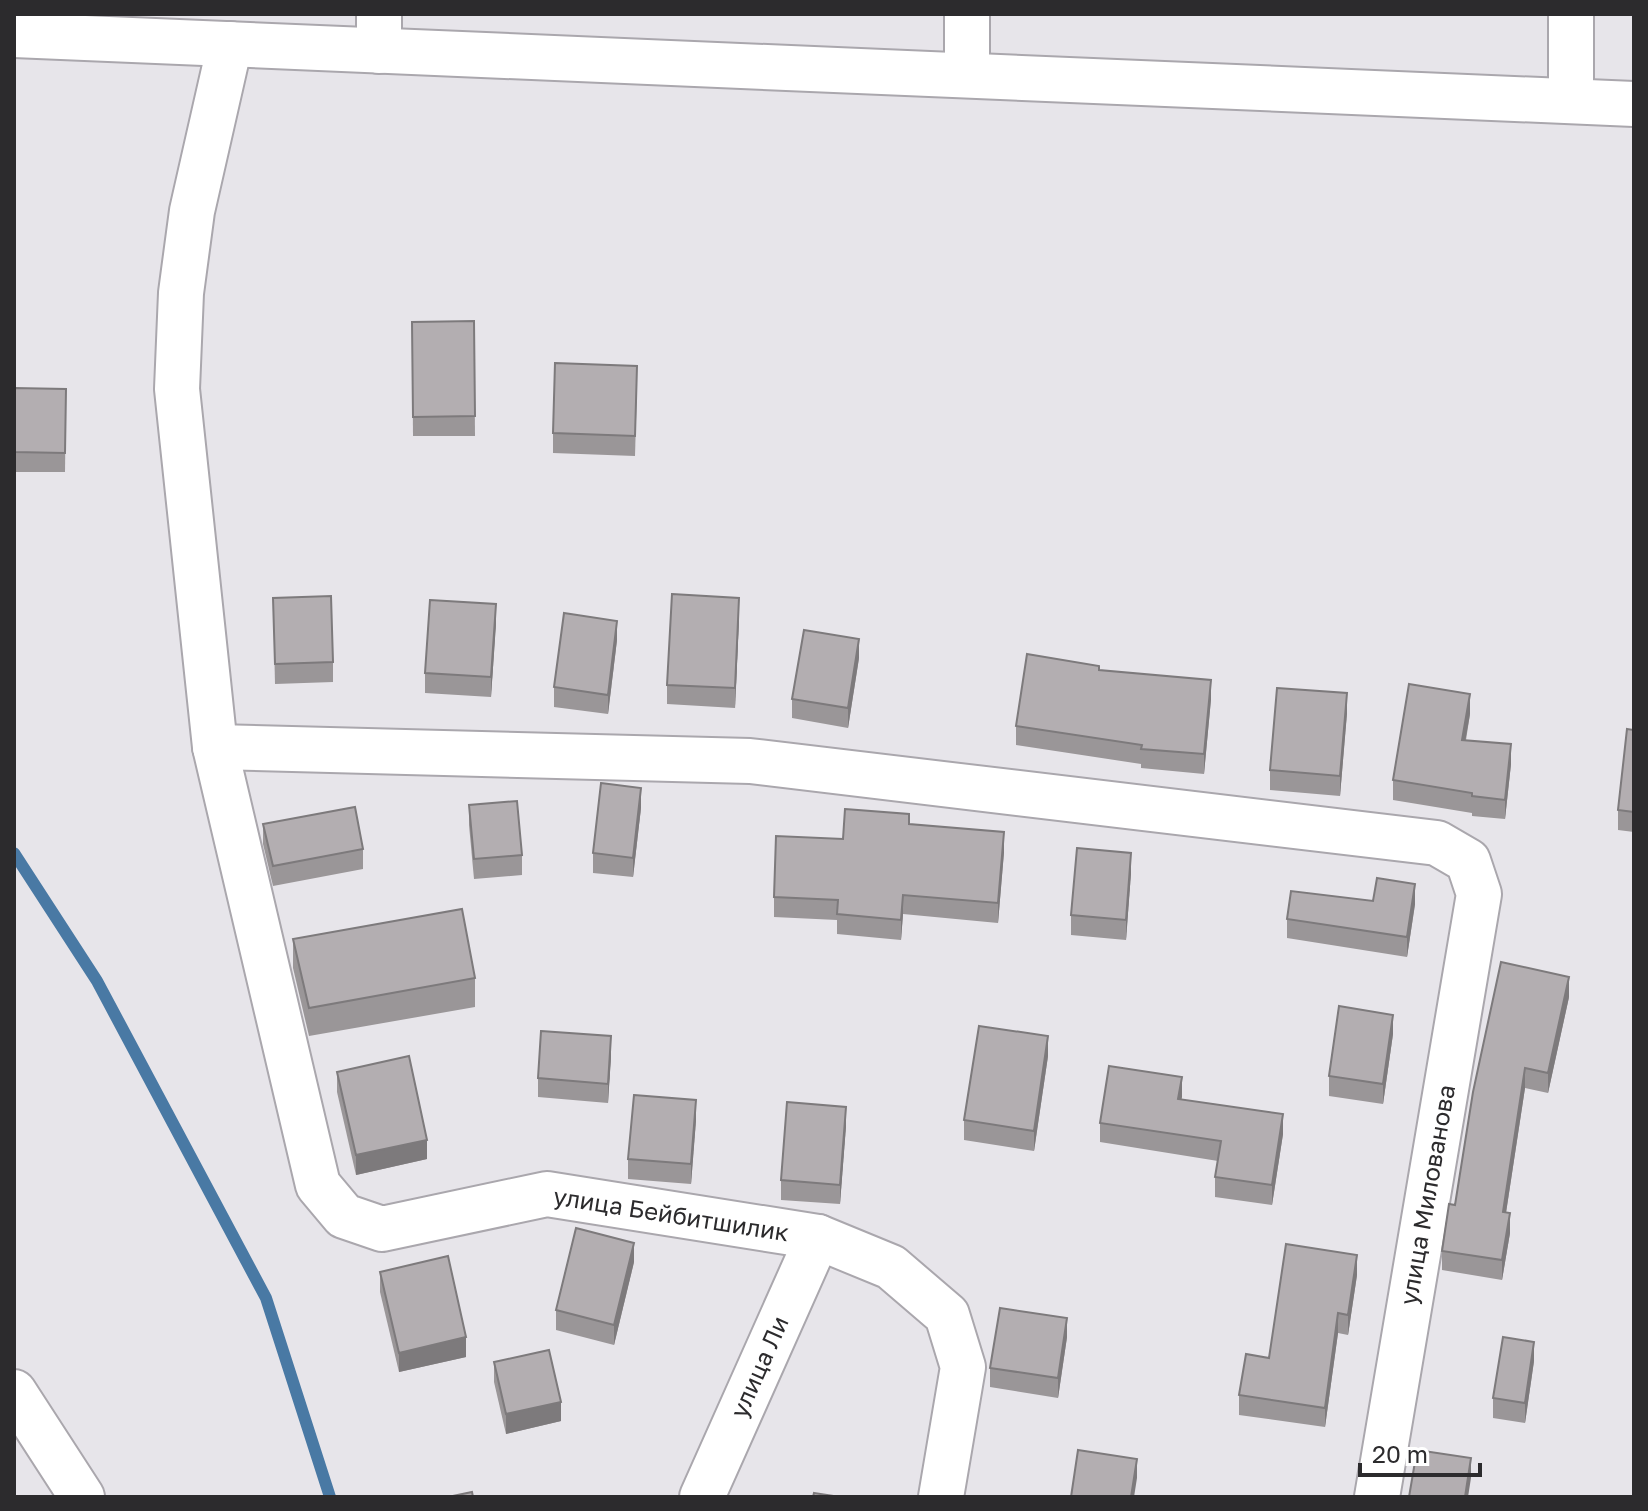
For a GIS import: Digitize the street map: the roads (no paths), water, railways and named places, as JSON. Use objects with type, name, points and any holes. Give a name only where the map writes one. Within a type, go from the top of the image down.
[{"type":"street","points":[[967,14],[967,75]]},
{"type":"street","points":[[1571,14],[1571,100]]},
{"type":"street","points":[[14,35],[230,44],[379,32],[967,75],[1634,104]]},
{"type":"street","name":"улица Бейбитшилик","points":[[230,44],[192,211],[181,293],[177,389],[215,747],[318,1185],[344,1216],[382,1229],[547,1194],[818,1237],[891,1267],[947,1315],[963,1367],[941,1497]]},
{"type":"street","name":"улица Милованова","points":[[215,747],[750,761],[1437,843],[1468,861],[1479,894],[1377,1497]]},
{"type":"street","name":"улица Ли","points":[[702,1497],[818,1237]]},
{"type":"street","points":[[14,1392],[82,1497]]},
{"type":"waterway","points":[[14,853],[97,981],[266,1298],[330,1497]]}]
